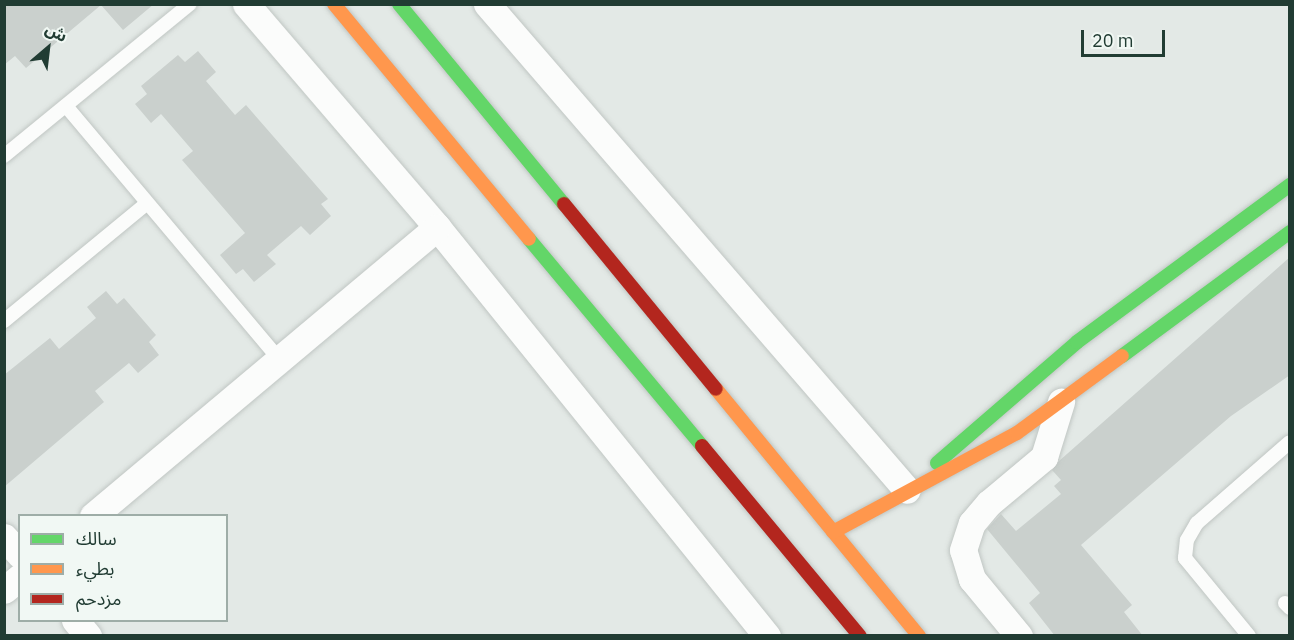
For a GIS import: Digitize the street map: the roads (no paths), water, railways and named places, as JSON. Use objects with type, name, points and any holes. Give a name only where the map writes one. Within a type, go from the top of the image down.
[{"type":"street","points":[[246,4],[436,227],[765,635]]},
{"type":"street","points":[[334,4],[860,636]]},
{"type":"street","points":[[399,4],[919,636]]},
{"type":"street","points":[[487,4],[906,490]]},
{"type":"street","points":[[906,490],[1077,342],[1290,185]]},
{"type":"street","points":[[95,514],[436,227]]},
{"type":"street","points":[[833,532],[906,490],[990,450],[1061,402],[1290,232]]},
{"type":"street","points":[[1019,636],[972,579],[963,549],[972,523],[989,503],[1044,457],[1061,402]]},
{"type":"street","points":[[4,537],[18,553]]},
{"type":"street","points":[[4,590],[18,579]]},
{"type":"street","points":[[76,622],[88,636]]},
{"type":"lane","points":[[4,156],[190,4]]},
{"type":"lane","points":[[66,106],[279,359]]},
{"type":"lane","points":[[4,321],[147,203]]},
{"type":"lane","points":[[1249,636],[1185,558],[1187,540],[1197,523],[1290,442]]}]
